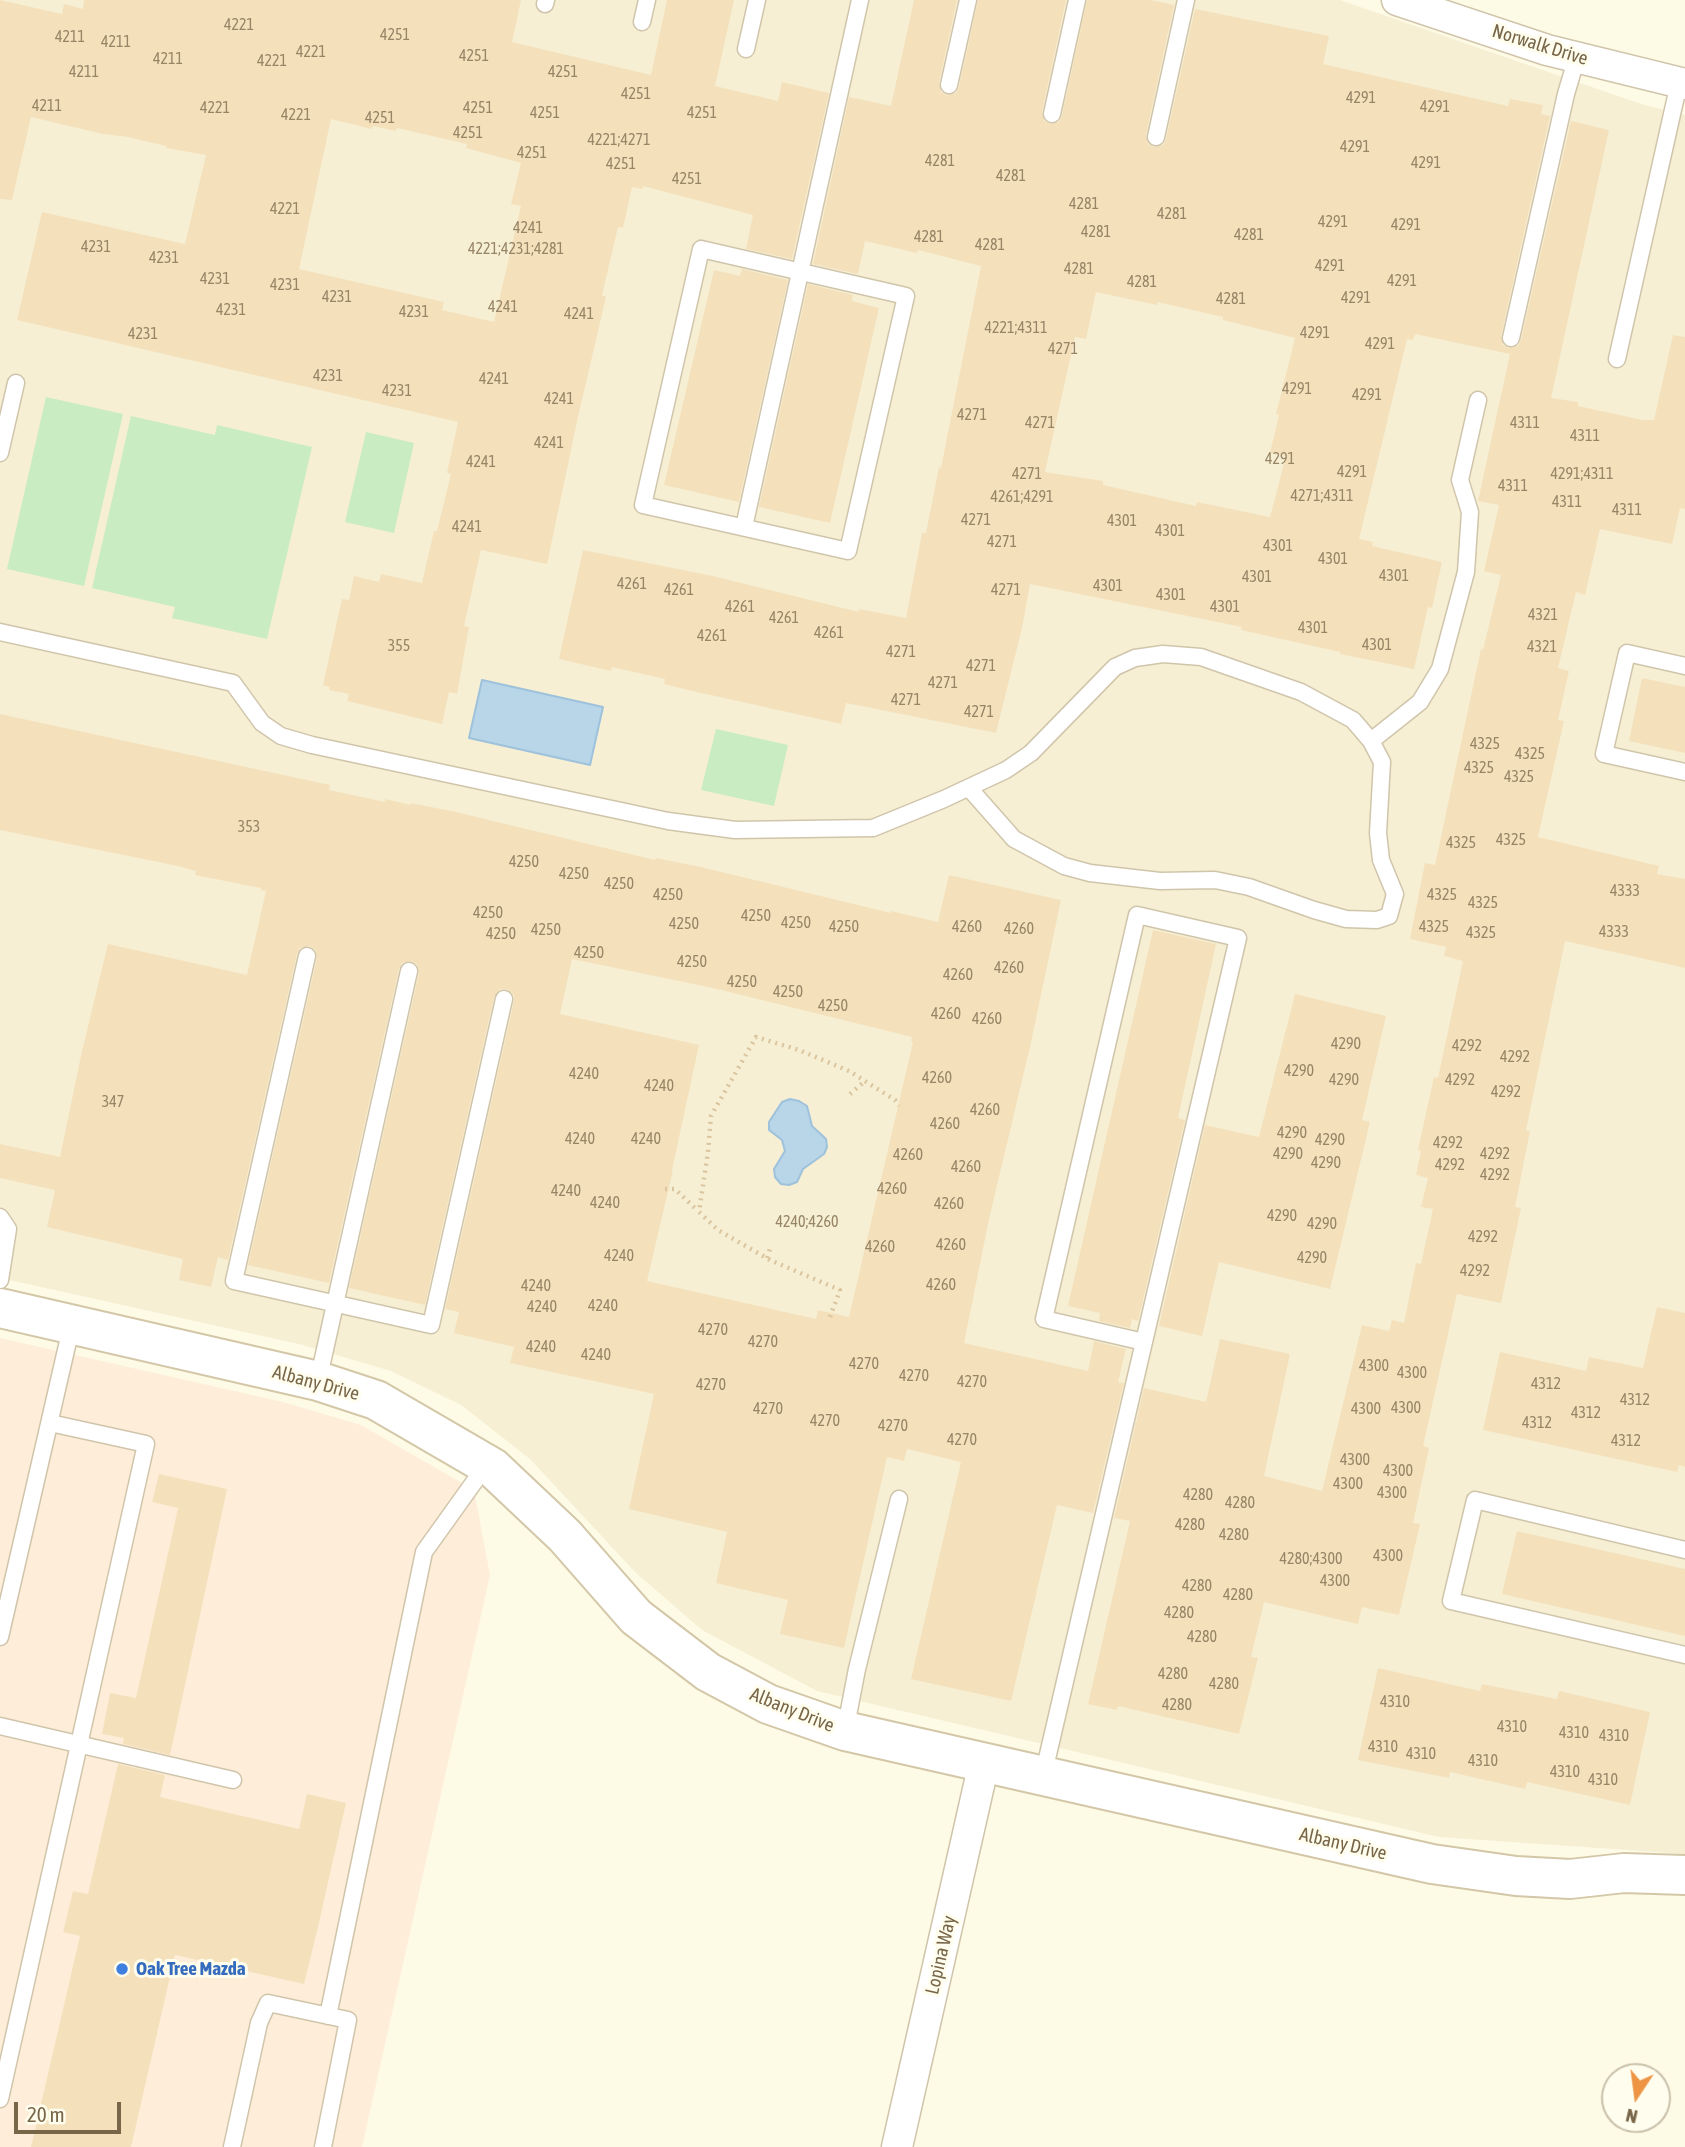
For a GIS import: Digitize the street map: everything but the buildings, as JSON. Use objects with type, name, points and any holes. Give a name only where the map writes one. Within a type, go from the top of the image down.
[{"type":"street","name":"Norwalk Drive","points":[[1397,0],[1547,50],[1682,83]]},
{"type":"street","name":"Albany Drive","points":[[0,1308],[318,1381],[376,1400],[488,1464],[565,1536],[635,1617],[708,1672],[768,1704],[845,1731],[1432,1864],[1516,1876],[1570,1879],[1624,1873],[1685,1875]]},
{"type":"street","name":"Lopina Way","points":[[897,2147],[985,1763]]},
{"type":"lane","points":[[642,22],[647,0]]},
{"type":"lane","points":[[746,49],[757,0]]},
{"type":"lane","points":[[744,527],[860,0]]},
{"type":"lane","points":[[949,85],[968,0]]},
{"type":"lane","points":[[1052,114],[1077,0]]},
{"type":"lane","points":[[1156,137],[1186,0]]},
{"type":"lane","points":[[1511,338],[1566,94],[1577,57]]},
{"type":"lane","points":[[1617,359],[1682,83]]},
{"type":"lane","points":[[701,249],[799,272],[906,296],[848,551],[643,505],[701,249]]},
{"type":"lane","points":[[0,453],[16,383]]},
{"type":"lane","points":[[1371,741],[1420,702],[1440,669],[1466,572],[1470,512],[1460,480],[1478,400]]},
{"type":"lane","points":[[0,632],[233,683],[262,723],[281,736],[668,821],[735,830],[781,831],[873,828],[970,788],[1006,771],[1031,753],[1115,667],[1135,658],[1163,654],[1201,657],[1301,692],[1353,720],[1371,741],[1382,762],[1378,833],[1381,860],[1395,894],[1389,916],[1377,920],[1346,919],[1249,887],[1215,880],[1160,881],[1090,873],[1064,866],[1014,839],[970,788]]},
{"type":"lane","points":[[1685,666],[1627,653],[1604,754],[1685,772]]},
{"type":"lane","points":[[1043,1776],[1144,1342],[1238,938],[1138,915],[1044,1319],[1144,1342]]},
{"type":"lane","points":[[307,956],[234,1281],[431,1325],[504,999]]},
{"type":"lane","points":[[318,1381],[409,971]]},
{"type":"lane","points":[[0,1217],[8,1229],[0,1280]]},
{"type":"lane","points":[[0,1637],[72,1324]]},
{"type":"lane","points":[[0,2099],[146,1444],[50,1423]]},
{"type":"lane","points":[[328,2016],[424,1552],[488,1464]]},
{"type":"lane","points":[[845,1731],[857,1669],[899,1499]]},
{"type":"lane","points":[[1685,1550],[1475,1500],[1451,1601],[1685,1655]]},
{"type":"lane","points":[[0,1726],[233,1780]]},
{"type":"lane","points":[[232,2147],[264,2008],[268,2003],[348,2021],[323,2147]]},
{"type":"path","points":[[699,1212],[711,1116],[756,1037],[799,1050],[849,1071],[899,1105]]},
{"type":"path","points":[[850,1094],[865,1081]]},
{"type":"path","points":[[665,1189],[676,1189],[718,1230],[767,1258],[840,1290],[830,1317]]},
{"type":"path","points":[[767,1258],[771,1247]]},
{"type":"shaded area","points":[[0,0],[1340,0],[1641,104],[1685,115],[1685,1854],[1439,1837],[817,1691],[702,1630],[636,1573],[530,1459],[461,1405],[391,1371],[299,1344],[0,1278]]},
{"type":"shaded area","points":[[0,1338],[283,1402],[361,1425],[474,1490],[490,1575],[362,2147],[0,2147]]},
{"type":"green space","points":[[46,397],[123,414],[84,586],[7,569]]},
{"type":"green space","points":[[131,416],[215,435],[217,425],[312,447],[267,639],[172,618],[175,607],[92,588]]},
{"type":"green space","points":[[366,432],[414,443],[394,533],[345,522]]},
{"type":"green space","points":[[716,729],[788,745],[774,806],[701,790]]},
{"type":"water","points":[[482,680],[603,707],[590,765],[469,738]]},
{"type":"water","points":[[790,1099],[807,1106],[812,1126],[826,1139],[827,1147],[824,1154],[803,1169],[797,1182],[789,1185],[781,1184],[775,1177],[774,1169],[785,1151],[782,1140],[769,1130],[769,1122],[782,1102]]},
{"type":"place","name":"Oak Tree Mazda","points":[[122,1969]]}]
